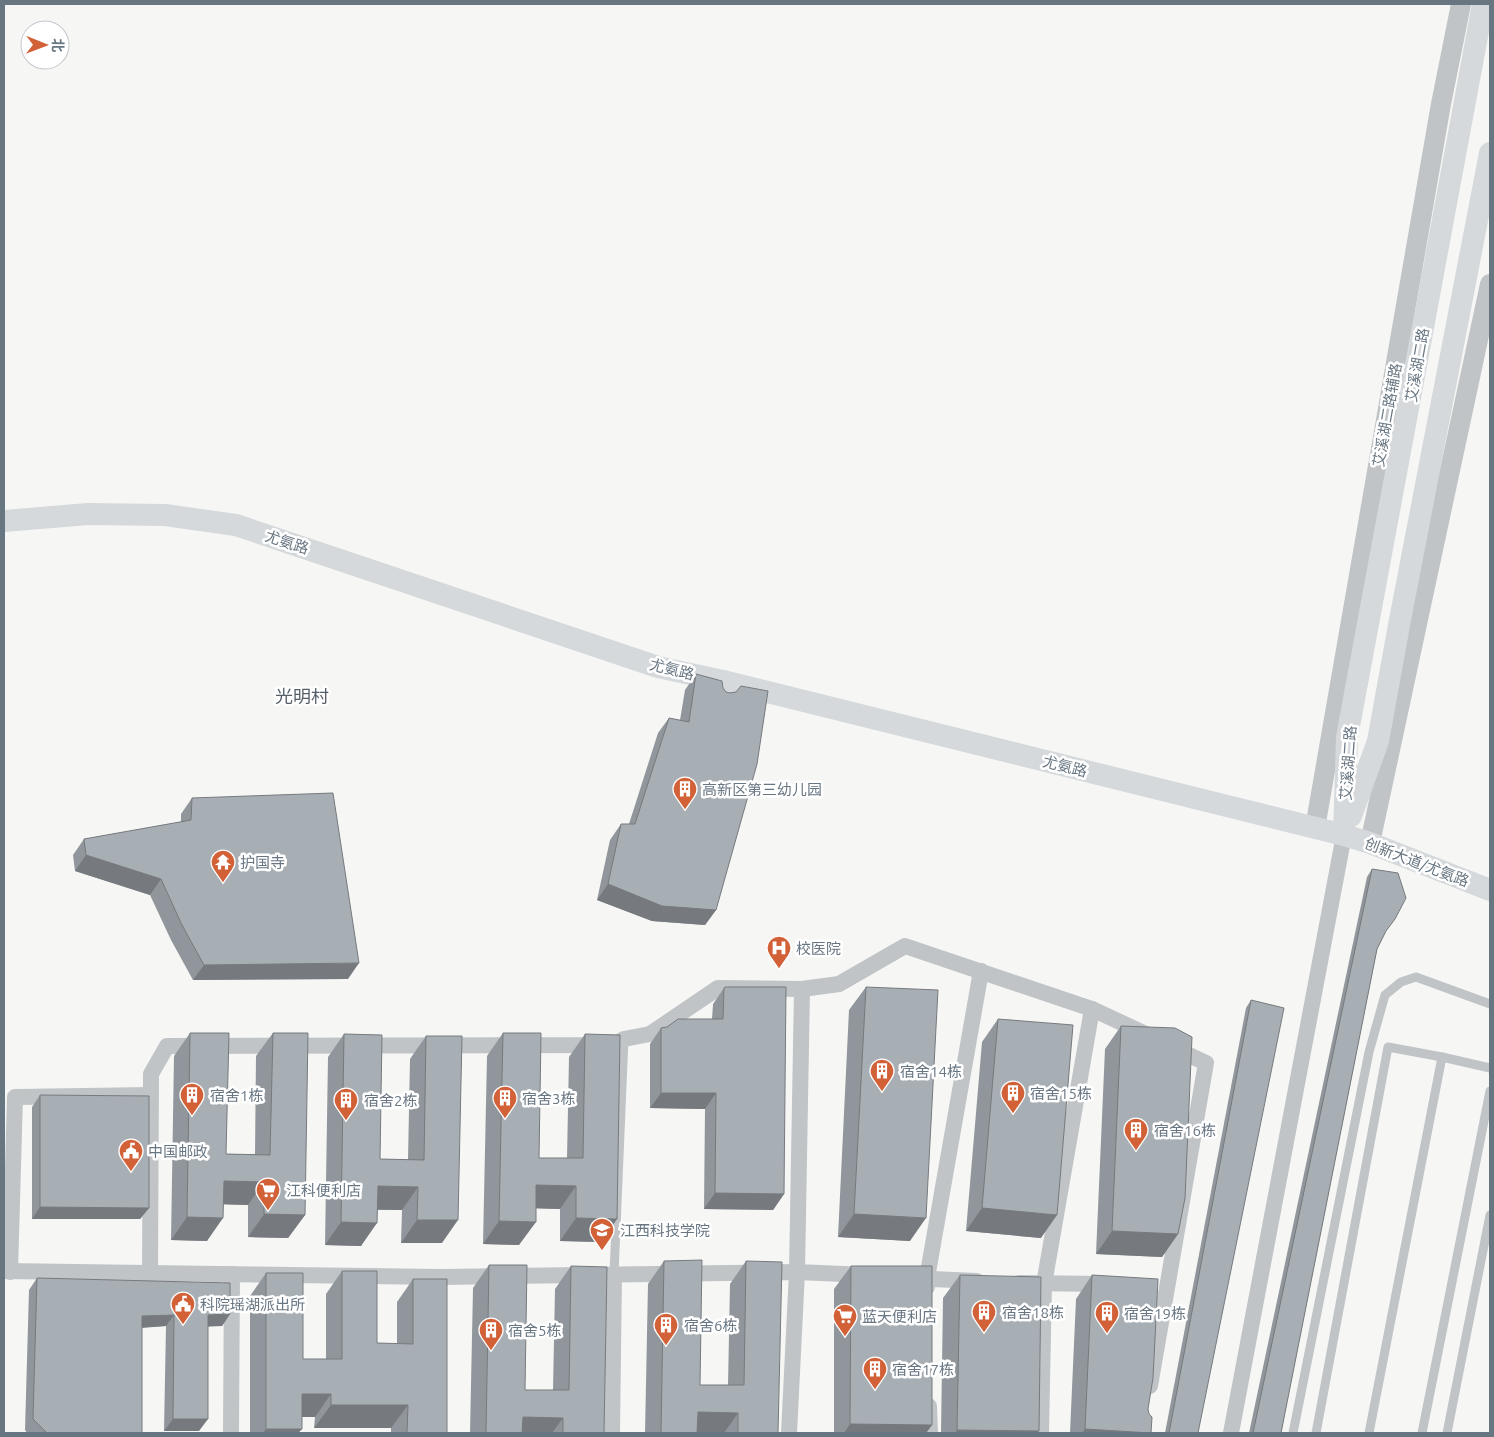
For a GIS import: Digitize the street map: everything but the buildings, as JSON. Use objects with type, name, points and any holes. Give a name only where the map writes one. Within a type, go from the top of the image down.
[{"type":"main road","name":"艾溪湖二路","points":[[1344,836],[1348,737],[1483,4]]},
{"type":"main road","name":"艾溪湖二路","points":[[1344,836],[1378,741],[1490,153]]},
{"type":"main road","name":"尤氨路","points":[[4,521],[88,514],[165,515],[236,525],[658,666],[722,690],[1344,836]]},
{"type":"main road","name":"创新大道/尤氨路","points":[[1344,836],[1370,843],[1490,890]]},
{"type":"street","name":"艾溪湖二路辅路","points":[[1314,828],[1439,114],[1462,4]]},
{"type":"street","points":[[1370,843],[1490,284]]},
{"type":"street","points":[[1230,1433],[1344,836]]},
{"type":"street","points":[[150,1273],[151,1074],[167,1046],[613,1045],[624,1039],[650,1034],[718,988],[802,990],[839,984],[905,946],[1092,1009],[1206,1063],[1147,1406]]},
{"type":"street","points":[[928,1298],[927,1278],[982,971]]},
{"type":"street","points":[[789,1433],[797,1272],[802,990]]},
{"type":"street","points":[[1041,1433],[1044,1284],[1092,1009]]},
{"type":"street","points":[[151,1095],[15,1097],[7,1271],[442,1277],[797,1272],[1044,1284],[1120,1285]]},
{"type":"street","points":[[231,1433],[232,1274]]},
{"type":"street","points":[[612,1433],[614,1274]]},
{"type":"street","points":[[442,1277],[442,1296]]},
{"type":"street","points":[[1149,1285],[1168,1285]]},
{"type":"street","points":[[929,1386],[930,1433]]},
{"type":"lane","points":[[1293,1433],[1369,1052],[1385,994],[1401,982],[1416,977],[1490,1004]]},
{"type":"lane","points":[[614,1274],[624,1039]]},
{"type":"lane","points":[[1316,1433],[1388,1047],[1490,1068]]},
{"type":"lane","points":[[1369,1433],[1442,1058]]},
{"type":"lane","points":[[1422,1433],[1490,1091]]},
{"type":"lane","points":[[1448,1433],[1490,1214]]},
{"type":"place","name":"高新区第三幼儿园","points":[[685,810]]},
{"type":"place","name":"护国寺","points":[[223,883]]},
{"type":"place","name":"校医院","points":[[779,969]]},
{"type":"place","name":"宿舍14栋","points":[[882,1092]]},
{"type":"place","name":"宿舍15栋","points":[[1013,1114]]},
{"type":"place","name":"宿舍1栋","points":[[192,1116]]},
{"type":"place","name":"宿舍3栋","points":[[505,1119]]},
{"type":"place","name":"宿舍2栋","points":[[346,1121]]},
{"type":"place","name":"宿舍16栋","points":[[1136,1151]]},
{"type":"place","name":"中国邮政","points":[[131,1172]]},
{"type":"place","name":"江科便利店","points":[[268,1211]]},
{"type":"place","name":"江西科技学院","points":[[602,1251]]},
{"type":"place","name":"科院瑶湖派出所","points":[[183,1325]]},
{"type":"place","name":"宿舍18栋","points":[[984,1333]]},
{"type":"place","name":"宿舍19栋","points":[[1107,1334]]},
{"type":"place","name":"蓝天便利店","points":[[845,1337]]},
{"type":"place","name":"宿舍6栋","points":[[666,1346]]},
{"type":"place","name":"宿舍5栋","points":[[491,1351]]},
{"type":"place","name":"宿舍17栋","points":[[875,1390]]},
{"type":"district","name":"光明村","points":[[302,696]]}]
